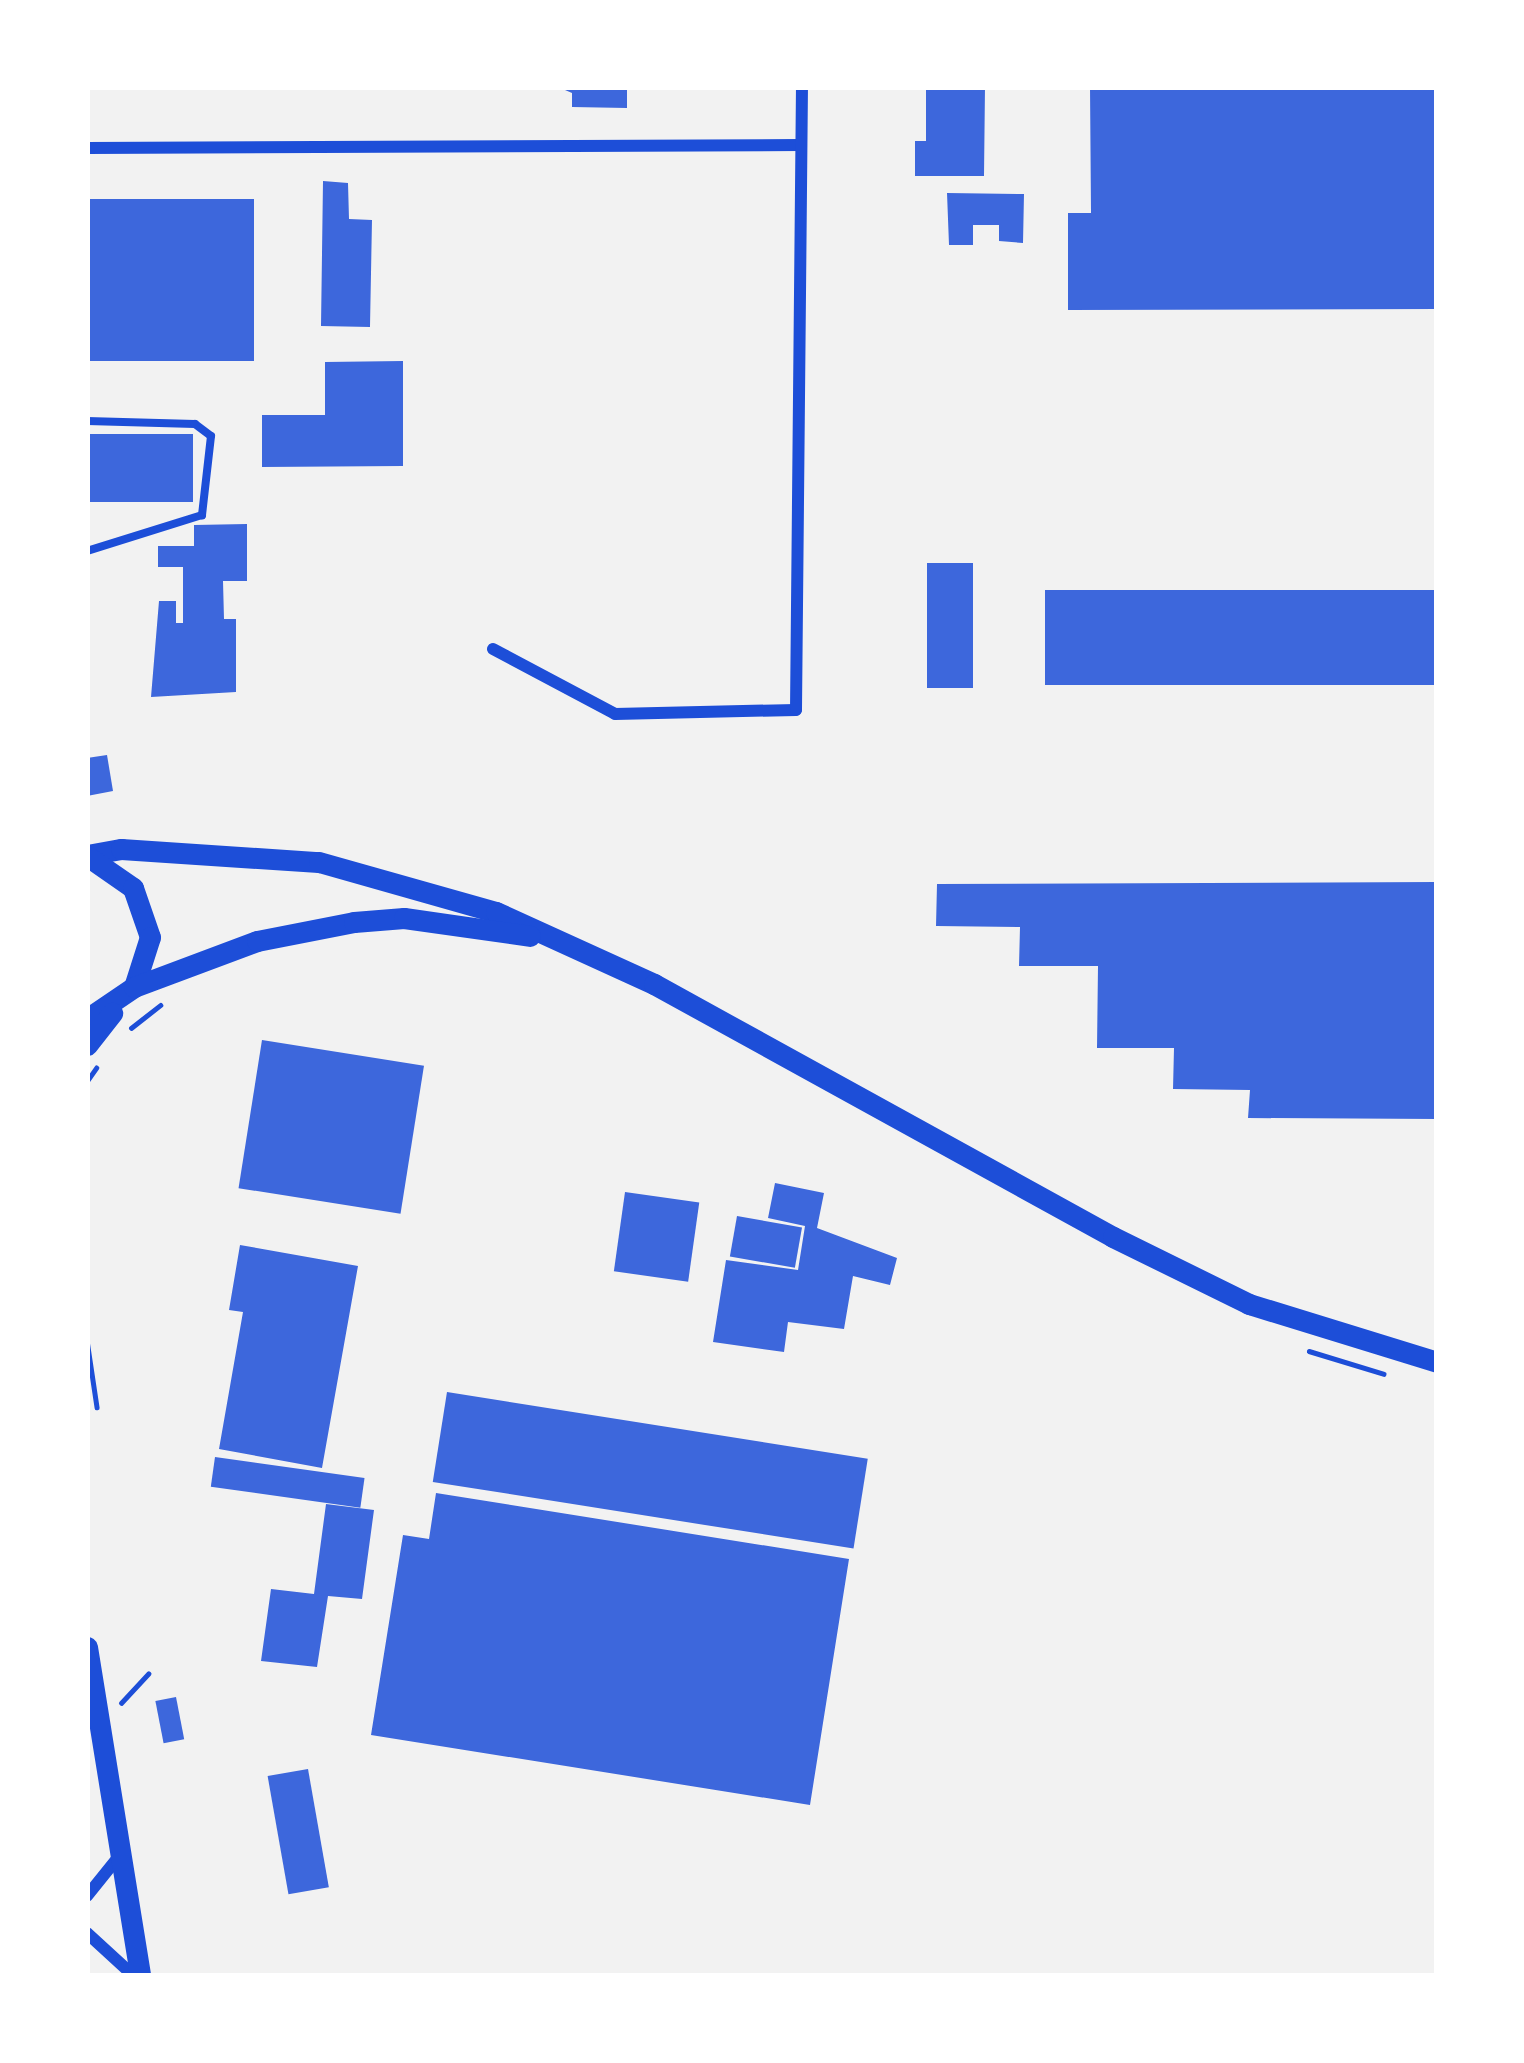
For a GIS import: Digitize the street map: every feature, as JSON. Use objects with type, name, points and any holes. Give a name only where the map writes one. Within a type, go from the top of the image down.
[{"type":"main road","points":[[87,856],[122,849],[319,862],[496,911],[566,942],[1249,1304],[1437,1362]]},
{"type":"main road","points":[[87,856],[124,879],[145,911],[148,950],[96,1051]]},
{"type":"main road","points":[[87,1019],[127,994],[257,941],[354,922],[461,923],[566,942]]},
{"type":"main road","points":[[87,1647],[137,1976]]},
{"type":"street","points":[[493,649],[615,714],[796,710],[802,87]]},
{"type":"street","points":[[87,148],[800,145]]},
{"type":"street","points":[[87,1896],[121,1854]]},
{"type":"street","points":[[87,1933],[137,1976]]},
{"type":"lane","points":[[87,421],[194,424],[211,436],[202,515],[87,551]]},
{"type":"path","points":[[126,1032],[164,1002]]},
{"type":"path","points":[[87,1081],[96,1051]]},
{"type":"path","points":[[87,1340],[97,1407]]},
{"type":"path","points":[[121,1703],[148,1674]]},
{"type":"building","points":[[558,87],[627,87],[627,108],[572,107],[572,93]]},
{"type":"building","points":[[926,87],[985,87],[984,176],[915,176],[915,141],[926,141]]},
{"type":"building","points":[[1090,87],[1437,87],[1437,309],[1068,310],[1068,213],[1091,213]]},
{"type":"building","points":[[323,181],[348,183],[349,219],[372,220],[370,327],[321,326]]},
{"type":"building","points":[[947,193],[1024,194],[1023,243],[999,241],[999,225],[973,225],[973,245],[949,245]]},
{"type":"building","points":[[87,199],[254,199],[254,361],[87,361]]},
{"type":"building","points":[[403,361],[403,466],[262,467],[262,415],[325,415],[325,362]]},
{"type":"building","points":[[87,434],[193,434],[193,502],[87,502]]},
{"type":"building","points":[[247,524],[247,581],[223,581],[224,619],[236,619],[236,692],[151,697],[159,601],[176,601],[176,623],[183,623],[183,567],[158,567],[158,546],[194,546],[194,525]]},
{"type":"building","points":[[927,563],[973,563],[973,688],[927,688]]},
{"type":"building","points":[[1045,590],[1437,590],[1437,685],[1045,685]]},
{"type":"building","points":[[107,755],[113,791],[87,796],[87,758]]},
{"type":"building","points":[[1437,882],[1437,1119],[1248,1118],[1250,1090],[1173,1089],[1174,1048],[1097,1048],[1098,966],[1019,966],[1020,927],[936,926],[937,884]]},
{"type":"building","points":[[262,1040],[424,1066],[401,1214],[239,1188]]},
{"type":"building","points":[[775,1183],[824,1193],[817,1228],[897,1258],[890,1285],[853,1276],[844,1329],[788,1322],[784,1352],[713,1342],[726,1260],[798,1270],[805,1226],[768,1218]]},
{"type":"building","points":[[625,1192],[699,1202],[688,1282],[614,1271]]},
{"type":"building","points":[[737,1216],[802,1227],[795,1268],[730,1256]]},
{"type":"building","points":[[240,1245],[358,1266],[322,1468],[219,1449],[243,1312],[229,1310]]},
{"type":"building","points":[[447,1392],[868,1459],[854,1549],[433,1482]]},
{"type":"building","points":[[215,1457],[365,1478],[360,1508],[211,1487]]},
{"type":"building","points":[[436,1493],[849,1559],[810,1805],[371,1735],[403,1535],[429,1539]]},
{"type":"building","points":[[326,1504],[374,1510],[362,1599],[328,1596],[317,1667],[261,1661],[271,1589],[314,1594]]},
{"type":"building","points":[[176,1697],[184,1739],[164,1743],[155,1701]]},
{"type":"building","points":[[308,1769],[329,1887],[288,1894],[268,1776]]}]
